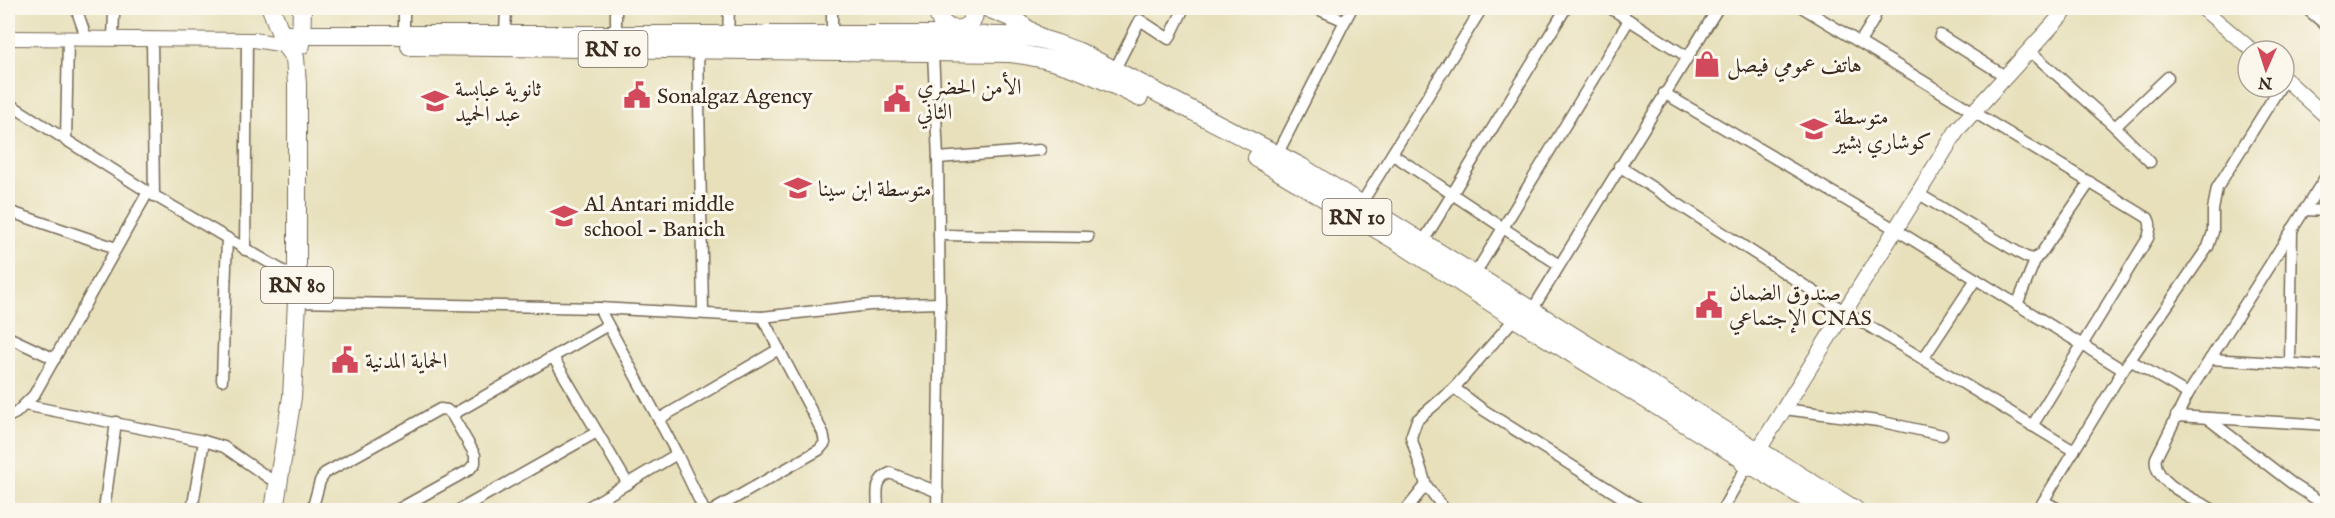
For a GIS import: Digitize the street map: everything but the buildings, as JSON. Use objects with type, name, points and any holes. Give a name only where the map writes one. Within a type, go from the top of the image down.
[{"type":"main road","points":[[271,8],[290,43]]},
{"type":"main road","points":[[290,43],[302,8]]},
{"type":"main road","points":[[937,39],[962,31],[974,16],[974,8]]},
{"type":"main road","points":[[988,8],[1010,12],[1044,40]]},
{"type":"main road","points":[[1753,457],[1958,129],[2068,8]]},
{"type":"main road","points":[[937,39],[948,28],[962,31]]},
{"type":"main road","name":"RN 10","points":[[962,31],[1044,40],[1079,52],[1277,155],[1361,204],[1419,247],[1524,317],[1753,457],[1855,510]]},
{"type":"main road","name":"RN 10","points":[[290,43],[404,34],[505,34],[698,49],[937,39]]},
{"type":"main road","name":"RN 10","points":[[290,43],[616,42],[728,36],[832,35],[937,39],[975,52],[1038,56],[1081,69],[1273,166],[1419,247],[1475,274],[1524,317]]},
{"type":"main road","name":"RN 80","points":[[274,510],[292,397],[297,302],[290,43]]},
{"type":"main road","name":"RN 10","points":[[1753,457],[1825,510]]},
{"type":"street","points":[[76,8],[86,38]]},
{"type":"street","points":[[113,38],[114,14],[117,8]]},
{"type":"street","points":[[404,8],[404,34]]},
{"type":"street","points":[[505,34],[506,8]]},
{"type":"street","points":[[616,8],[616,42]]},
{"type":"street","points":[[728,36],[729,8]]},
{"type":"street","points":[[832,8],[832,35]]},
{"type":"street","points":[[1114,71],[1140,20],[1169,39],[1184,8]]},
{"type":"street","points":[[1315,8],[1345,21]]},
{"type":"street","points":[[1277,155],[1352,8]]},
{"type":"street","points":[[1361,204],[1482,8]]},
{"type":"street","points":[[1419,247],[1566,8]]},
{"type":"street","points":[[1610,8],[1686,57]]},
{"type":"street","points":[[1445,510],[1425,485],[1411,437],[1412,428],[1417,420],[1454,388],[1524,317],[1559,265],[1718,8]]},
{"type":"street","points":[[1803,8],[2148,218],[2151,227],[2148,237],[2032,426]]},
{"type":"street","points":[[1860,42],[1878,8]]},
{"type":"street","points":[[2202,8],[2239,39]]},
{"type":"street","points":[[2308,8],[2328,27]]},
{"type":"street","points":[[1475,274],[1629,20]]},
{"type":"street","points":[[1940,35],[2005,76]]},
{"type":"street","points":[[8,38],[152,38],[290,43]]},
{"type":"street","points":[[66,141],[68,38]]},
{"type":"street","points":[[8,417],[25,405],[34,395],[116,248],[151,194],[152,38]]},
{"type":"street","points":[[937,39],[940,303],[937,510]]},
{"type":"street","points":[[245,250],[247,40]]},
{"type":"street","points":[[698,49],[703,312]]},
{"type":"street","points":[[2029,50],[2115,127],[2150,162]]},
{"type":"street","points":[[2115,127],[2168,77]]},
{"type":"street","points":[[2296,92],[2328,118]]},
{"type":"street","points":[[1664,93],[1895,229],[2123,370]]},
{"type":"street","points":[[2060,510],[2041,506],[2123,370],[2208,247],[2213,232],[2212,210],[2217,188],[2272,99]]},
{"type":"street","points":[[8,103],[151,194],[297,279]]},
{"type":"street","points":[[938,158],[1040,150]]},
{"type":"street","points":[[1392,154],[1559,265]]},
{"type":"street","points":[[1619,166],[1844,311],[2074,451]]},
{"type":"street","points":[[2214,510],[2164,481],[2156,469],[2156,458],[2188,394],[2328,173]]},
{"type":"street","points":[[2017,305],[2036,258],[2090,182]]},
{"type":"street","points":[[1917,193],[2026,257],[2036,258]]},
{"type":"street","points":[[2304,210],[2328,211]]},
{"type":"street","points":[[8,211],[116,248]]},
{"type":"street","points":[[2290,363],[2292,227]]},
{"type":"street","points":[[939,235],[1088,237]]},
{"type":"street","points":[[222,380],[227,238]]},
{"type":"street","points":[[1923,359],[1976,279]]},
{"type":"street","points":[[297,302],[599,308],[762,317],[870,305],[940,303]]},
{"type":"street","points":[[599,308],[677,454],[704,510]]},
{"type":"street","points":[[714,510],[819,450],[825,443],[824,433],[762,317]]},
{"type":"street","points":[[452,416],[608,325]]},
{"type":"street","points":[[8,337],[55,358]]},
{"type":"street","points":[[658,419],[779,349]]},
{"type":"street","points":[[553,357],[628,484]]},
{"type":"street","points":[[2210,359],[2328,366]]},
{"type":"street","points":[[2130,360],[2188,394]]},
{"type":"street","points":[[1454,388],[1628,507],[1642,510]]},
{"type":"street","points":[[25,405],[116,422],[224,447],[279,485]]},
{"type":"street","points":[[312,510],[320,481],[325,473],[440,409],[447,410],[475,455],[472,468],[397,510]]},
{"type":"street","points":[[1784,409],[1857,418],[1942,435]]},
{"type":"street","points":[[2176,416],[2328,425]]},
{"type":"street","points":[[2207,418],[2273,470],[2328,507]]},
{"type":"street","points":[[104,510],[116,422]]},
{"type":"street","points":[[459,510],[597,432]]},
{"type":"street","points":[[192,510],[204,441]]},
{"type":"street","points":[[586,509],[677,454]]},
{"type":"street","points":[[1722,510],[1753,457]]},
{"type":"street","points":[[878,510],[877,483],[881,477],[890,473],[938,492]]},
{"type":"street","points":[[1406,510],[1425,485]]},
{"type":"place","name":"هاتف عمومي فيصل","points":[[1707,64]]},
{"type":"place","name":"Sonalgaz Agency","points":[[637,95]]},
{"type":"place","name":"الأمن الحضري الثاني","points":[[897,99]]},
{"type":"place","name":"ثانوية عبابسة عبد الحميد","points":[[435,101]]},
{"type":"place","name":"متوسطة كوشاري بشير","points":[[1814,129]]},
{"type":"place","name":"متوسطة ابن سينا","points":[[798,188]]},
{"type":"place","name":"Al Antari middle school - Banich","points":[[564,216]]},
{"type":"place","name":"صندوق الضمان الإجتماعي CNAS","points":[[1709,305]]},
{"type":"place","name":"الحماية المدنية","points":[[345,360]]}]
